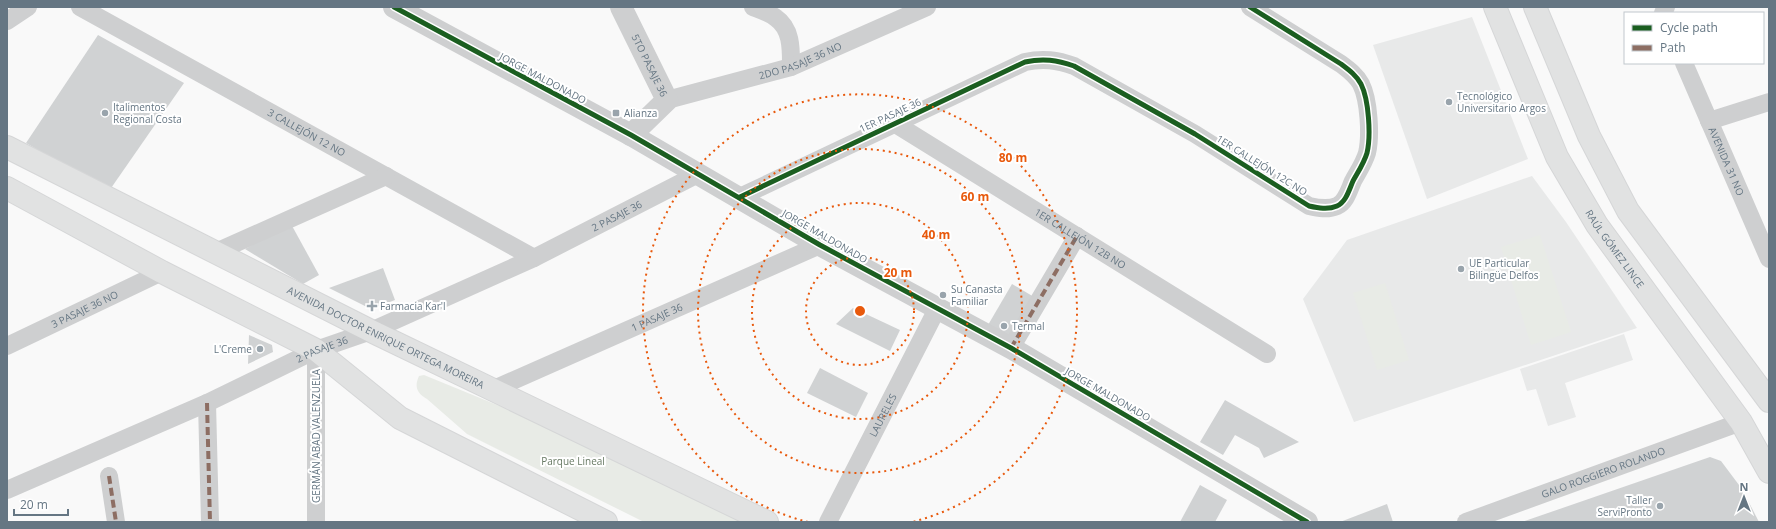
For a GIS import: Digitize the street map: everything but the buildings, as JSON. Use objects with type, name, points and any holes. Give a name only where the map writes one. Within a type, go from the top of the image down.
[{"type":"main road","name":"RAÚL GÓMEZ LINCE","points":[[1495,7],[1557,157],[1581,198],[1597,225],[1741,422],[1769,472]]},
{"type":"main road","points":[[1535,7],[1589,136],[1628,211],[1769,401]]},
{"type":"main road","name":"AVENIDA DOCTOR ENRIQUE ORTEGA MOREIRA","points":[[7,147],[371,331],[494,389],[766,522]]},
{"type":"main road","points":[[11,194],[316,350],[400,418],[606,522]]},
{"type":"street","points":[[7,21],[28,7]]},
{"type":"street","name":"3 CALLEJÓN 12 NO","points":[[80,7],[534,258]]},
{"type":"street","name":"JORGE MALDONADO","points":[[394,7],[631,135],[820,245],[1011,348],[1307,522]]},
{"type":"street","name":"5TO PASAJE 36","points":[[621,7],[668,100],[631,135]]},
{"type":"street","points":[[753,7],[776,18],[784,26],[790,43],[791,67]]},
{"type":"street","name":"1ER CALLEJÓN 12C NO","points":[[1049,59],[1074,66],[1188,130],[1309,206],[1327,208],[1338,206],[1344,200],[1366,154],[1369,139],[1366,98],[1361,84],[1353,73],[1341,64],[1250,7]]},
{"type":"street","name":"2DO PASAJE 36 NO","points":[[668,100],[791,67],[919,9]]},
{"type":"street","name":"1ER PASAJE 36","points":[[740,198],[894,123],[1025,62],[1037,59],[1049,59]]},
{"type":"street","name":"AVENIDA 31 NO","points":[[1684,64],[1769,259]]},
{"type":"street","points":[[1709,122],[1769,102]]},
{"type":"street","name":"1ER CALLEJÓN 12B NO","points":[[894,123],[1267,354]]},
{"type":"street","name":"2 PASAJE 36","points":[[7,490],[207,402],[316,350],[371,331],[534,258],[698,174]]},
{"type":"street","points":[[216,252],[386,176]]},
{"type":"street","points":[[1011,348],[1077,236]]},
{"type":"street","name":"1 PASAJE 36","points":[[494,389],[820,245]]},
{"type":"street","name":"3 PASAJE 36 NO","points":[[7,346],[162,272]]},
{"type":"street","name":"LAURELES","points":[[828,522],[937,309]]},
{"type":"street","name":"GERMÁN ABAD VALENZUELA","points":[[316,350],[316,522]]},
{"type":"street","points":[[207,402],[210,522]]},
{"type":"street","name":"GALO ROGGIERO ROLANDO","points":[[1466,522],[1741,422]]},
{"type":"street","points":[[109,476],[116,522]]},
{"type":"shaded area","name":"Tecnológico Universitario Argos","points":[[1472,17],[1528,159],[1427,199],[1373,45]]},
{"type":"shaded area","name":"UE Particular Bilingüe Delfos","points":[[1532,176],[1566,222],[1637,328],[1354,422],[1303,299],[1347,240]]},
{"type":"shaded area","points":[[1624,334],[1633,360],[1565,383],[1576,417],[1548,426],[1536,389],[1527,391],[1520,369]]},
{"type":"green space","points":[[1540,235],[1571,332],[1531,345],[1501,247]]},
{"type":"green space","points":[[1385,283],[1409,360],[1377,370],[1353,293]]},
{"type":"green space","name":"Parque Lineal","points":[[424,375],[578,438],[745,522],[644,522],[467,434],[419,392],[417,389],[417,380],[419,376]]},
{"type":"marked path","points":[[1011,348],[1077,236]]},
{"type":"marked path","points":[[207,403],[210,522]]},
{"type":"marked path","points":[[109,476],[116,522]]},
{"type":"cycle path","points":[[394,7],[631,135],[820,245],[1011,348],[1307,522]]},
{"type":"cycle path","points":[[740,197],[1025,62],[1044,60],[1062,62],[1074,66],[1195,134],[1309,206],[1319,208],[1337,206],[1343,202],[1347,195],[1367,153],[1369,137],[1368,118],[1366,99],[1361,84],[1355,75],[1341,64],[1250,7]]},
{"type":"place","name":"Tecnológico Universitario Argos","points":[[1449,102]]},
{"type":"place","name":"Italimentos Regional Costa","points":[[105,113]]},
{"type":"place","name":"Alianza","points":[[616,113]]},
{"type":"place","name":"UE Particular Bilingüe Delfos","points":[[1461,269]]},
{"type":"place","name":"Su Canasta Familiar","points":[[943,295]]},
{"type":"place","name":"Farmacia Kar'l","points":[[372,306]]},
{"type":"place","name":"Termal","points":[[1004,326]]},
{"type":"place","name":"L'Creme","points":[[260,349]]},
{"type":"place","name":"Taller ServiPronto","points":[[1660,506]]}]
